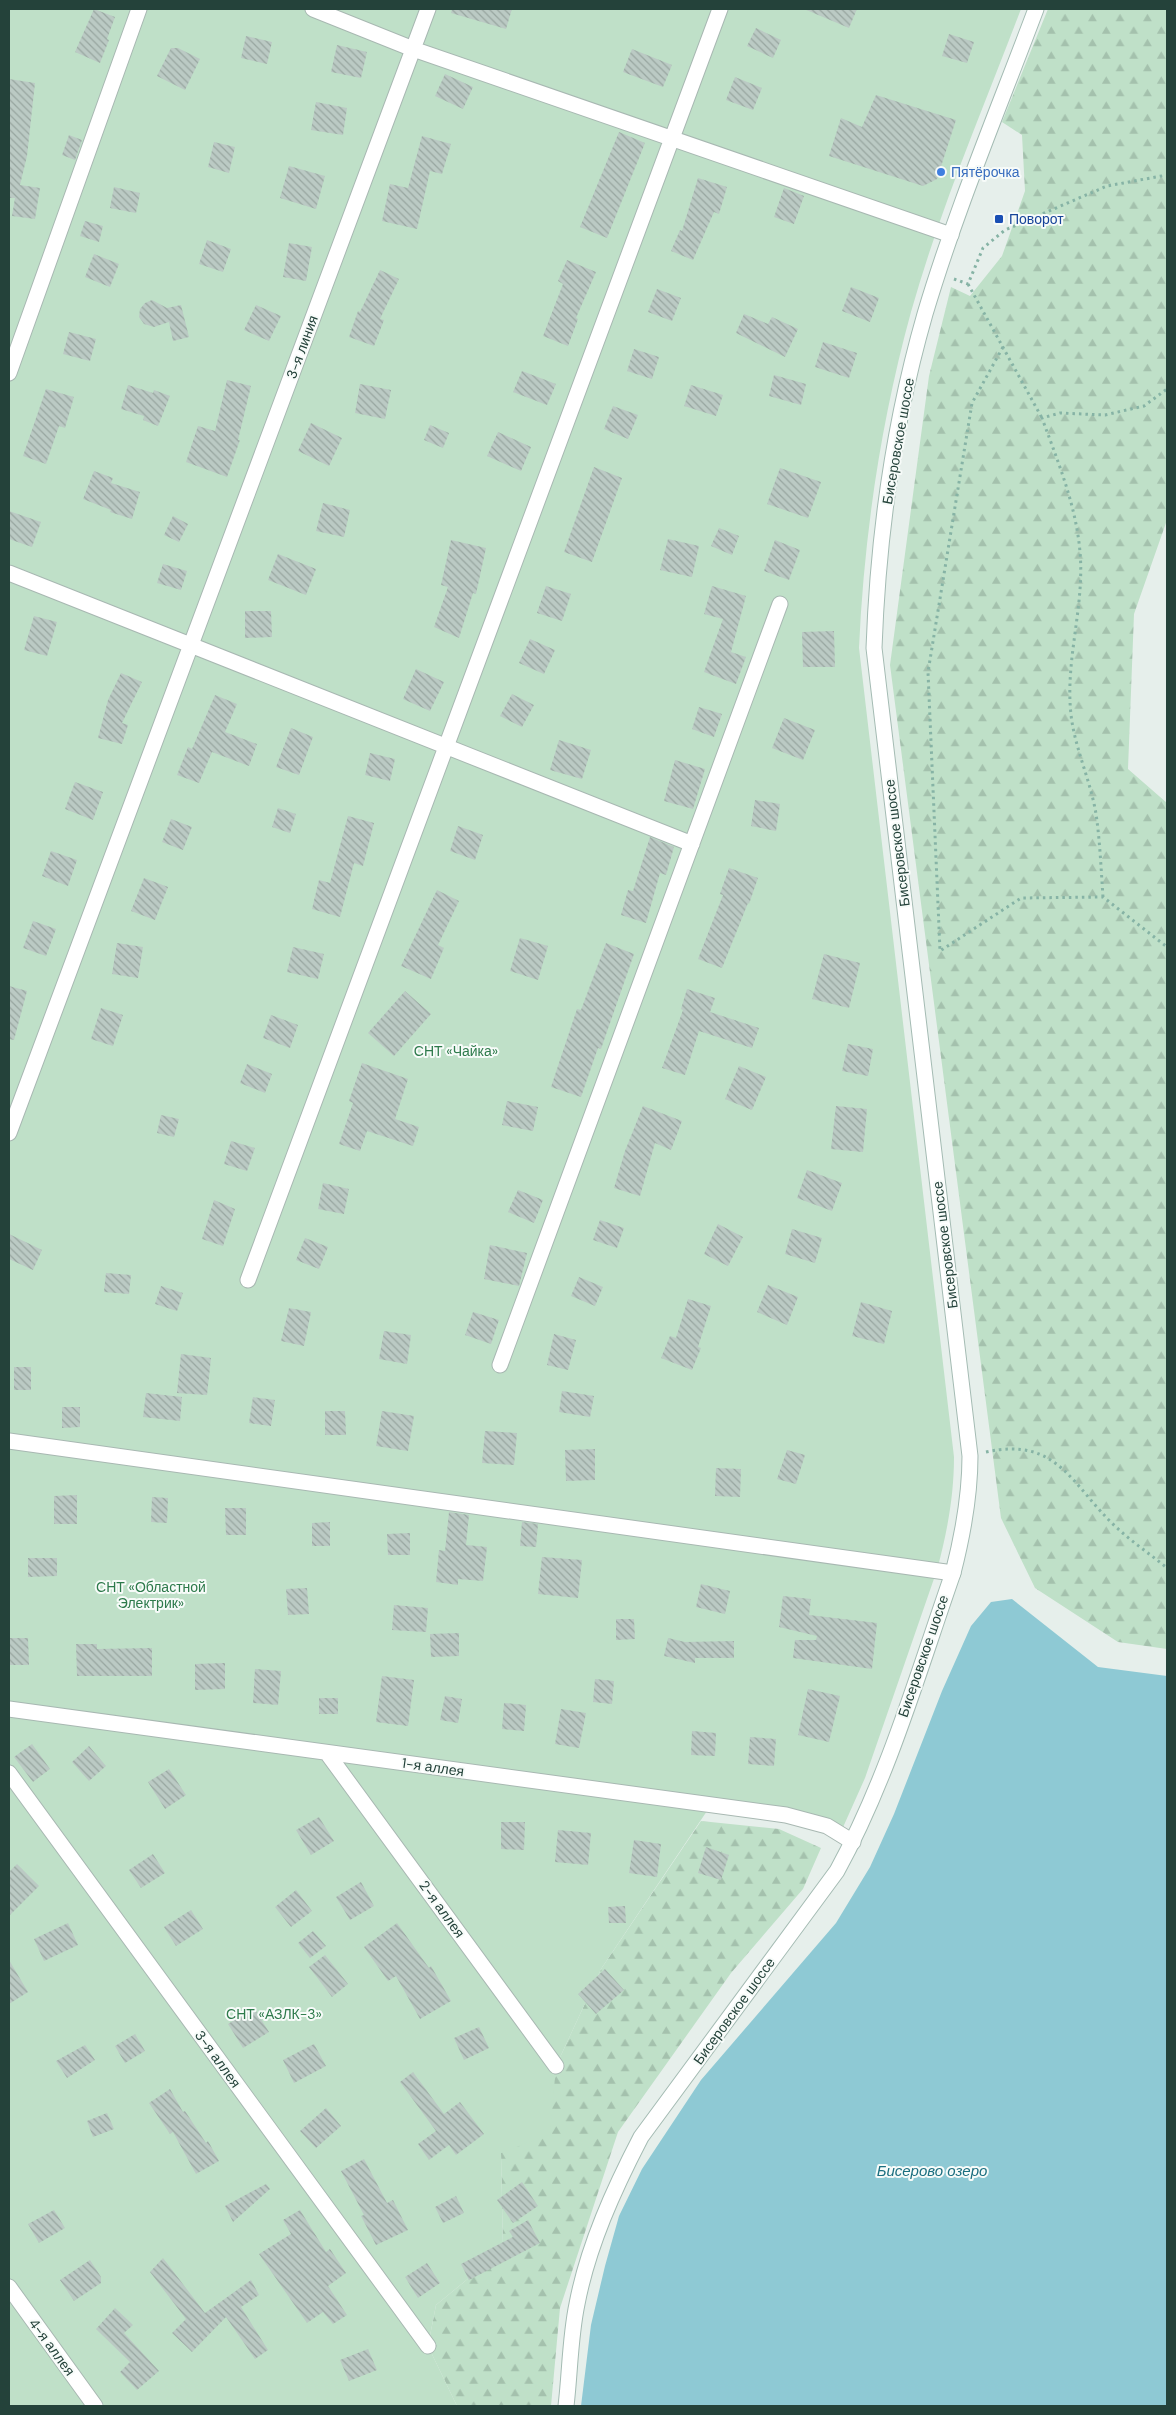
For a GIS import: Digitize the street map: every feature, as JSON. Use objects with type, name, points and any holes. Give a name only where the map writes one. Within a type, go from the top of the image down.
[{"type":"street","points":[[9,373],[139,9]]},
{"type":"street","points":[[313,9],[414,49],[951,235]]},
{"type":"street","name":"3-я линия","points":[[9,1133],[428,9]]},
{"type":"street","points":[[248,1280],[720,9]]},
{"type":"street","name":"Бисеровское шоссе","points":[[566,2406],[577,2305],[589,2258],[620,2178],[641,2137],[837,1872],[853,1842],[880,1780],[953,1573],[967,1510],[970,1456],[874,648],[879,560],[913,358],[951,235],[1036,9]]},
{"type":"street","points":[[9,574],[692,844]]},
{"type":"street","points":[[500,1365],[780,604]]},
{"type":"street","points":[[9,1441],[953,1573]]},
{"type":"street","name":"1-я аллея","points":[[9,1709],[786,1815],[827,1826],[853,1842]]},
{"type":"street","name":"2-я аллея","points":[[327,1753],[556,2066]]},
{"type":"street","name":"3-я аллея","points":[[9,1773],[428,2346]]},
{"type":"street","name":"4-я аллея","points":[[9,2288],[95,2406]]},
{"type":"path","points":[[968,284],[983,248],[1005,230],[1107,186],[1167,175]]},
{"type":"path","points":[[938,273],[968,284],[1042,418],[1072,502],[1080,553],[1079,599],[1073,640],[1072,722],[1096,814],[1103,897]]},
{"type":"path","points":[[1003,346],[972,403],[928,672],[940,950],[1021,898],[1103,897],[1167,947]]},
{"type":"path","points":[[1042,418],[1060,412],[1105,415],[1144,406],[1167,389]]},
{"type":"path","points":[[970,1456],[996,1450],[1023,1449],[1045,1456],[1070,1475],[1116,1527],[1167,1568]]},
{"type":"green space","name":"СНТ «Чайка»","points":[[9,9],[1021,9],[935,235],[900,353],[876,478],[861,606],[859,648],[954,1457],[951,1500],[944,1542],[937,1570],[865,1778],[840,1834],[711,1805],[601,1969],[556,2066],[550,2134],[501,2153],[503,2250],[436,2305],[428,2346],[457,2406],[9,2406]]},
{"type":"green space","points":[[1048,9],[1167,9],[1167,520],[1134,614],[1128,769],[1167,803],[1167,1649],[1118,1642],[1035,1588],[1001,1518],[890,665],[929,376],[951,287],[970,296],[1002,256],[1025,191],[1022,135],[1002,122]]},
{"type":"green space","points":[[701,1821],[779,1829],[821,1848],[803,1889],[731,1973],[618,2132],[560,2308],[551,2406],[457,2406],[428,2346],[436,2305],[503,2250],[501,2153],[556,2066],[601,1969]]},
{"type":"water","name":"Бисерово озеро","points":[[1012,1599],[1098,1667],[1167,1676],[1167,2406],[581,2406],[591,2325],[605,2266],[619,2216],[642,2169],[701,2080],[836,1923],[870,1867],[894,1814],[942,1691],[971,1626],[991,1602]]},
{"type":"building","points":[[94,9],[115,17],[100,63],[75,52]]},
{"type":"building","points":[[452,9],[512,9],[506,29],[451,13]]},
{"type":"building","points":[[804,9],[857,9],[849,28]]},
{"type":"building","points":[[756,28],[781,40],[773,58],[747,46]]},
{"type":"building","points":[[949,34],[974,42],[967,63],[942,56]]},
{"type":"building","points":[[246,36],[272,42],[267,64],[241,58]]},
{"type":"building","points":[[337,45],[367,52],[361,78],[331,72]]},
{"type":"building","points":[[171,48],[178,48],[200,59],[185,90],[157,76]]},
{"type":"building","points":[[632,49],[672,65],[663,87],[623,72]]},
{"type":"building","points":[[445,74],[473,87],[463,109],[435,96]]},
{"type":"building","points":[[735,77],[762,88],[753,110],[726,100]]},
{"type":"building","points":[[9,79],[35,83],[27,156],[20,185],[40,188],[35,219],[12,216],[15,198],[9,198]]},
{"type":"building","points":[[876,95],[956,120],[937,179],[923,186],[829,156],[841,118],[862,127]]},
{"type":"building","points":[[316,102],[347,108],[343,135],[311,130]]},
{"type":"building","points":[[619,132],[645,143],[607,238],[580,227]]},
{"type":"building","points":[[69,135],[82,140],[75,160],[62,155]]},
{"type":"building","points":[[422,136],[451,144],[442,174],[430,171],[417,229],[382,221],[390,184],[408,188]]},
{"type":"building","points":[[214,142],[235,147],[229,173],[208,167]]},
{"type":"building","points":[[289,166],[325,176],[316,209],[280,198]]},
{"type":"building","points":[[698,178],[727,187],[719,214],[714,212],[693,260],[671,251],[680,230],[682,231]]},
{"type":"building","points":[[114,187],[140,193],[136,213],[110,208]]},
{"type":"building","points":[[784,188],[804,196],[794,224],[774,217]]},
{"type":"building","points":[[85,221],[103,226],[99,242],[80,236]]},
{"type":"building","points":[[207,240],[231,249],[223,272],[199,264]]},
{"type":"building","points":[[289,243],[312,247],[306,281],[283,277]]},
{"type":"building","points":[[94,254],[119,264],[110,287],[85,277]]},
{"type":"building","points":[[567,260],[596,272],[576,318],[578,319],[568,346],[543,336],[563,284],[558,281]]},
{"type":"building","points":[[380,270],[399,279],[380,319],[384,320],[374,346],[349,337],[358,311],[360,312]]},
{"type":"building","points":[[851,287],[879,298],[870,322],[842,311]]},
{"type":"building","points":[[657,289],[681,298],[672,321],[648,312]]},
{"type":"building","points":[[152,300],[167,308],[181,305],[189,337],[173,341],[169,322],[154,327],[144,324],[139,317],[140,309],[145,303]]},
{"type":"building","points":[[256,305],[281,316],[269,341],[244,330]]},
{"type":"building","points":[[744,314],[768,324],[772,317],[798,329],[785,357],[736,333]]},
{"type":"building","points":[[69,332],[96,339],[90,361],[63,354]]},
{"type":"building","points":[[823,342],[857,353],[849,378],[815,367]]},
{"type":"building","points":[[634,349],[659,357],[652,379],[627,371]]},
{"type":"building","points":[[522,371],[556,384],[547,405],[513,392]]},
{"type":"building","points":[[774,375],[806,384],[801,405],[769,396]]},
{"type":"building","points":[[227,380],[251,386],[238,440],[240,440],[227,477],[186,462],[198,426],[215,431]]},
{"type":"building","points":[[360,384],[391,390],[385,419],[355,413]]},
{"type":"building","points":[[128,385],[153,393],[154,390],[170,396],[158,426],[143,420],[144,416],[121,409]]},
{"type":"building","points":[[691,385],[723,395],[716,416],[684,406]]},
{"type":"building","points":[[46,389],[74,397],[65,428],[59,426],[46,464],[23,456]]},
{"type":"building","points":[[613,406],[638,415],[628,439],[604,429]]},
{"type":"building","points":[[311,423],[342,438],[329,466],[298,451]]},
{"type":"building","points":[[430,425],[449,433],[443,448],[424,440]]},
{"type":"building","points":[[498,432],[531,447],[521,471],[487,456]]},
{"type":"building","points":[[594,467],[622,478],[592,562],[564,552]]},
{"type":"building","points":[[780,468],[821,482],[808,518],[767,504]]},
{"type":"building","points":[[94,471],[113,478],[111,483],[140,492],[132,519],[110,512],[111,510],[83,499]]},
{"type":"building","points":[[323,503],[350,510],[344,537],[316,531]]},
{"type":"building","points":[[9,511],[41,522],[32,547],[9,539]]},
{"type":"building","points":[[173,516],[188,524],[179,542],[164,535]]},
{"type":"building","points":[[719,528],[739,536],[732,555],[711,546]]},
{"type":"building","points":[[668,539],[699,546],[692,577],[660,570]]},
{"type":"building","points":[[451,540],[486,548],[476,594],[473,593],[459,638],[434,627],[448,587],[441,585]]},
{"type":"building","points":[[775,540],[800,550],[789,580],[764,571]]},
{"type":"building","points":[[278,554],[316,569],[306,595],[268,580]]},
{"type":"building","points":[[163,564],[187,571],[181,590],[157,583]]},
{"type":"building","points":[[546,586],[571,594],[562,621],[537,613]]},
{"type":"building","points":[[712,586],[746,596],[731,652],[746,657],[736,684],[704,672],[723,619],[704,614]]},
{"type":"building","points":[[245,611],[271,611],[272,637],[245,638]]},
{"type":"building","points":[[34,616],[57,622],[47,656],[24,650]]},
{"type":"building","points":[[834,631],[835,667],[803,667],[802,632]]},
{"type":"building","points":[[530,639],[555,650],[544,674],[519,663]]},
{"type":"building","points":[[416,669],[444,682],[430,711],[403,699]]},
{"type":"building","points":[[121,673],[142,682],[122,723],[128,725],[122,744],[98,738],[108,700]]},
{"type":"building","points":[[512,694],[534,705],[522,727],[500,716]]},
{"type":"building","points":[[215,695],[237,704],[225,732],[257,744],[249,766],[212,752],[199,783],[177,775],[188,747],[192,749]]},
{"type":"building","points":[[699,707],[722,714],[714,737],[692,729]]},
{"type":"building","points":[[784,718],[815,730],[803,760],[772,748]]},
{"type":"building","points":[[291,728],[313,737],[299,775],[276,767]]},
{"type":"building","points":[[559,740],[591,750],[582,779],[550,770]]},
{"type":"building","points":[[370,753],[395,759],[390,781],[365,775]]},
{"type":"building","points":[[675,760],[705,769],[693,809],[664,801]]},
{"type":"building","points":[[75,782],[103,792],[93,820],[65,809]]},
{"type":"building","points":[[755,800],[780,804],[776,831],[751,826]]},
{"type":"building","points":[[278,808],[296,814],[290,833],[272,827]]},
{"type":"building","points":[[348,816],[374,823],[363,866],[354,863],[340,917],[312,909],[319,880],[330,883]]},
{"type":"building","points":[[171,819],[192,827],[183,850],[162,842]]},
{"type":"building","points":[[458,826],[483,835],[475,860],[450,851]]},
{"type":"building","points":[[650,837],[674,847],[666,875],[660,873],[646,923],[621,915],[628,890],[633,891]]},
{"type":"building","points":[[51,851],[77,860],[68,886],[42,876]]},
{"type":"building","points":[[729,868],[758,878],[722,968],[698,959],[723,895],[720,894]]},
{"type":"building","points":[[144,878],[168,887],[155,920],[131,911]]},
{"type":"building","points":[[437,890],[459,901],[438,945],[444,948],[431,979],[401,966]]},
{"type":"building","points":[[33,921],[56,929],[46,956],[23,948]]},
{"type":"building","points":[[520,938],[548,946],[538,980],[510,971]]},
{"type":"building","points":[[117,943],[143,947],[138,978],[112,974]]},
{"type":"building","points":[[606,943],[634,954],[601,1049],[598,1048],[581,1097],[551,1087],[577,1009],[581,1010]]},
{"type":"building","points":[[293,947],[324,954],[318,979],[287,972]]},
{"type":"building","points":[[824,954],[860,963],[849,1008],[812,999]]},
{"type":"building","points":[[9,986],[27,991],[14,1040],[9,1039]]},
{"type":"building","points":[[687,989],[715,998],[710,1012],[759,1028],[752,1048],[699,1031],[685,1075],[662,1068],[683,1010],[681,1009]]},
{"type":"building","points":[[405,991],[431,1014],[394,1056],[368,1033]]},
{"type":"building","points":[[101,1008],[123,1015],[113,1046],[91,1039]]},
{"type":"building","points":[[271,1015],[298,1025],[290,1048],[263,1038]]},
{"type":"building","points":[[848,1044],[873,1049],[868,1076],[842,1071]]},
{"type":"building","points":[[362,1063],[408,1079],[395,1119],[419,1127],[413,1146],[367,1131],[360,1151],[339,1144],[353,1103],[349,1101]]},
{"type":"building","points":[[247,1064],[272,1074],[265,1093],[240,1083]]},
{"type":"building","points":[[739,1066],[766,1077],[752,1110],[725,1099]]},
{"type":"building","points":[[507,1101],[538,1107],[533,1131],[502,1125]]},
{"type":"building","points":[[643,1106],[682,1121],[671,1150],[655,1143],[640,1196],[614,1188],[625,1151]]},
{"type":"building","points":[[836,1106],[867,1109],[863,1152],[831,1149]]},
{"type":"building","points":[[161,1115],[179,1119],[174,1137],[157,1133]]},
{"type":"building","points":[[231,1141],[255,1148],[247,1171],[224,1164]]},
{"type":"building","points":[[807,1170],[842,1183],[832,1211],[797,1198]]},
{"type":"building","points":[[323,1183],[349,1189],[344,1214],[318,1209]]},
{"type":"building","points":[[518,1190],[543,1200],[534,1223],[508,1212]]},
{"type":"building","points":[[214,1200],[235,1209],[223,1246],[202,1239]]},
{"type":"building","points":[[600,1220],[624,1228],[617,1248],[593,1240]]},
{"type":"building","points":[[718,1224],[743,1237],[728,1266],[704,1254]]},
{"type":"building","points":[[792,1229],[822,1238],[815,1263],[785,1254]]},
{"type":"building","points":[[9,1234],[42,1250],[33,1270],[9,1259]]},
{"type":"building","points":[[305,1238],[328,1247],[319,1269],[296,1260]]},
{"type":"building","points":[[490,1245],[527,1253],[519,1286],[484,1279]]},
{"type":"building","points":[[106,1273],[131,1275],[129,1294],[104,1292]]},
{"type":"building","points":[[579,1277],[603,1287],[595,1306],[571,1296]]},
{"type":"building","points":[[768,1285],[798,1297],[787,1325],[757,1312]]},
{"type":"building","points":[[161,1286],[183,1293],[177,1311],[155,1304]]},
{"type":"building","points":[[688,1299],[711,1306],[698,1347],[701,1348],[692,1370],[661,1358],[670,1336],[676,1338]]},
{"type":"building","points":[[861,1302],[892,1311],[884,1344],[852,1336]]},
{"type":"building","points":[[289,1308],[311,1312],[304,1346],[281,1341]]},
{"type":"building","points":[[473,1312],[499,1320],[491,1344],[465,1335]]},
{"type":"building","points":[[384,1331],[411,1335],[407,1364],[379,1359]]},
{"type":"building","points":[[554,1334],[576,1340],[568,1370],[547,1365]]},
{"type":"building","points":[[181,1354],[211,1358],[207,1395],[177,1393]]},
{"type":"building","points":[[14,1367],[31,1367],[31,1390],[14,1390]]},
{"type":"building","points":[[562,1391],[594,1396],[590,1417],[559,1412]]},
{"type":"building","points":[[146,1393],[182,1397],[180,1421],[143,1417]]},
{"type":"building","points":[[253,1397],[275,1400],[271,1426],[249,1423]]},
{"type":"building","points":[[62,1407],[80,1407],[80,1427],[62,1428]]},
{"type":"building","points":[[325,1411],[345,1411],[346,1435],[325,1435]]},
{"type":"building","points":[[382,1411],[414,1416],[408,1451],[376,1446]]},
{"type":"building","points":[[485,1431],[517,1433],[514,1465],[482,1463]]},
{"type":"building","points":[[595,1449],[595,1480],[566,1481],[565,1450]]},
{"type":"building","points":[[787,1450],[805,1455],[796,1484],[777,1479]]},
{"type":"building","points":[[716,1468],[741,1469],[740,1497],[715,1496]]},
{"type":"building","points":[[77,1495],[77,1524],[54,1524],[54,1496]]},
{"type":"building","points":[[152,1497],[168,1498],[167,1523],[151,1522]]},
{"type":"building","points":[[225,1508],[246,1508],[246,1535],[226,1535]]},
{"type":"building","points":[[449,1512],[469,1515],[466,1545],[487,1547],[483,1581],[458,1579],[458,1585],[436,1582],[439,1550],[445,1551]]},
{"type":"building","points":[[330,1522],[330,1546],[312,1546],[312,1523]]},
{"type":"building","points":[[522,1522],[538,1524],[536,1547],[520,1546]]},
{"type":"building","points":[[410,1533],[410,1555],[388,1555],[387,1534]]},
{"type":"building","points":[[542,1557],[582,1560],[578,1598],[538,1594]]},
{"type":"building","points":[[28,1558],[57,1558],[57,1576],[28,1577]]},
{"type":"building","points":[[701,1584],[730,1591],[725,1614],[696,1607]]},
{"type":"building","points":[[307,1588],[309,1614],[288,1615],[286,1589]]},
{"type":"building","points":[[783,1596],[811,1599],[809,1615],[877,1623],[872,1669],[793,1658],[795,1640],[816,1640],[817,1636],[779,1627]]},
{"type":"building","points":[[394,1605],[428,1608],[426,1632],[392,1630]]},
{"type":"building","points":[[616,1619],[634,1619],[635,1639],[616,1640]]},
{"type":"building","points":[[459,1633],[459,1656],[431,1657],[430,1634]]},
{"type":"building","points":[[9,1638],[28,1638],[29,1665],[9,1665]]},
{"type":"building","points":[[668,1638],[685,1642],[734,1641],[734,1658],[695,1658],[695,1663],[664,1656]]},
{"type":"building","points":[[76,1644],[97,1644],[97,1649],[152,1648],[152,1676],[77,1676]]},
{"type":"building","points":[[225,1663],[225,1689],[195,1690],[195,1664]]},
{"type":"building","points":[[255,1669],[281,1671],[278,1705],[253,1703]]},
{"type":"building","points":[[382,1676],[414,1680],[408,1726],[376,1722]]},
{"type":"building","points":[[595,1679],[614,1681],[612,1704],[593,1702]]},
{"type":"building","points":[[808,1689],[840,1696],[829,1742],[798,1735]]},
{"type":"building","points":[[445,1696],[462,1699],[458,1723],[440,1720]]},
{"type":"building","points":[[319,1698],[338,1698],[338,1714],[319,1714]]},
{"type":"building","points":[[504,1703],[526,1705],[524,1731],[502,1729]]},
{"type":"building","points":[[561,1709],[586,1713],[579,1748],[555,1744]]},
{"type":"building","points":[[692,1731],[716,1733],[715,1756],[691,1755]]},
{"type":"building","points":[[750,1737],[776,1739],[774,1766],[748,1764]]},
{"type":"building","points":[[32,1744],[50,1769],[33,1782],[14,1757]]},
{"type":"building","points":[[89,1746],[106,1766],[89,1781],[72,1762]]},
{"type":"building","points":[[169,1769],[186,1795],[165,1809],[148,1782]]},
{"type":"building","points":[[319,1817],[334,1841],[311,1855],[296,1830]]},
{"type":"building","points":[[501,1822],[525,1822],[524,1850],[501,1849]]},
{"type":"building","points":[[558,1830],[591,1833],[588,1865],[555,1862]]},
{"type":"building","points":[[634,1840],[661,1844],[657,1877],[629,1873]]},
{"type":"building","points":[[706,1847],[729,1855],[721,1880],[698,1873]]},
{"type":"building","points":[[153,1854],[165,1873],[141,1888],[129,1870]]},
{"type":"building","points":[[17,1864],[39,1886],[9,1916],[9,1872]]},
{"type":"building","points":[[361,1882],[374,1906],[350,1920],[336,1897]]},
{"type":"building","points":[[296,1890],[312,1911],[291,1927],[275,1907]]},
{"type":"building","points":[[625,1906],[626,1923],[609,1923],[608,1907]]},
{"type":"building","points":[[191,1910],[203,1929],[176,1946],[164,1927]]},
{"type":"building","points":[[68,1923],[78,1945],[44,1961],[34,1939]]},
{"type":"building","points":[[397,1923],[429,1968],[431,1966],[451,2001],[420,2019],[396,1976],[388,1981],[364,1947]]},
{"type":"building","points":[[313,1931],[326,1946],[310,1958],[298,1943]]},
{"type":"building","points":[[325,1955],[348,1984],[332,1997],[309,1967]]},
{"type":"building","points":[[9,1960],[28,1992],[9,2004]]},
{"type":"building","points":[[605,1969],[624,1990],[596,2014],[578,1994]]},
{"type":"building","points":[[254,2008],[269,2032],[243,2048],[228,2024]]},
{"type":"building","points":[[479,2027],[489,2048],[464,2060],[454,2038]]},
{"type":"building","points":[[135,2034],[145,2051],[125,2063],[115,2046]]},
{"type":"building","points":[[314,2044],[326,2066],[294,2083],[283,2060]]},
{"type":"building","points":[[85,2045],[95,2060],[67,2078],[56,2061]]},
{"type":"building","points":[[413,2072],[444,2114],[460,2102],[484,2134],[456,2155],[449,2145],[429,2160],[418,2144],[436,2131],[400,2082]]},
{"type":"building","points":[[170,2089],[183,2112],[185,2111],[206,2143],[208,2141],[219,2161],[196,2174],[173,2132],[170,2134],[149,2103]]},
{"type":"building","points":[[326,2108],[341,2126],[316,2148],[300,2131]]},
{"type":"building","points":[[107,2113],[114,2129],[93,2137],[87,2121]]},
{"type":"building","points":[[364,2159],[387,2203],[393,2200],[408,2230],[376,2245],[361,2216],[364,2215],[341,2171]]},
{"type":"building","points":[[522,2182],[538,2206],[513,2223],[497,2200]]},
{"type":"building","points":[[266,2184],[270,2189],[233,2222],[225,2206]]},
{"type":"building","points":[[456,2196],[464,2213],[443,2223],[435,2207]]},
{"type":"building","points":[[54,2210],[65,2228],[39,2243],[28,2224]]},
{"type":"building","points":[[300,2210],[326,2252],[330,2249],[346,2273],[328,2286],[347,2315],[333,2324],[323,2312],[307,2323],[259,2254],[291,2234],[283,2220]]},
{"type":"building","points":[[528,2220],[540,2243],[469,2280],[461,2264],[513,2237],[509,2231]]},
{"type":"building","points":[[163,2258],[205,2313],[251,2280],[259,2295],[241,2307],[268,2350],[255,2359],[226,2317],[192,2352],[172,2333],[186,2319],[150,2272]]},
{"type":"building","points":[[90,2260],[101,2277],[101,2283],[74,2301],[60,2280]]},
{"type":"building","points":[[427,2263],[440,2283],[418,2298],[405,2277]]},
{"type":"building","points":[[115,2308],[133,2325],[124,2333],[159,2371],[137,2390],[120,2372],[130,2362],[96,2329]]},
{"type":"building","points":[[368,2349],[377,2370],[349,2381],[340,2360]]},
{"type":"place","name":"Пятёрочка","points":[[941,172]]},
{"type":"place","name":"Поворот","points":[[999,219]]},
{"type":"park label","name":"СНТ «Областной Электрик»","points":[[151,1595]]},
{"type":"park label","name":"СНТ «АЗЛК-3»","points":[[274,2014]]}]
